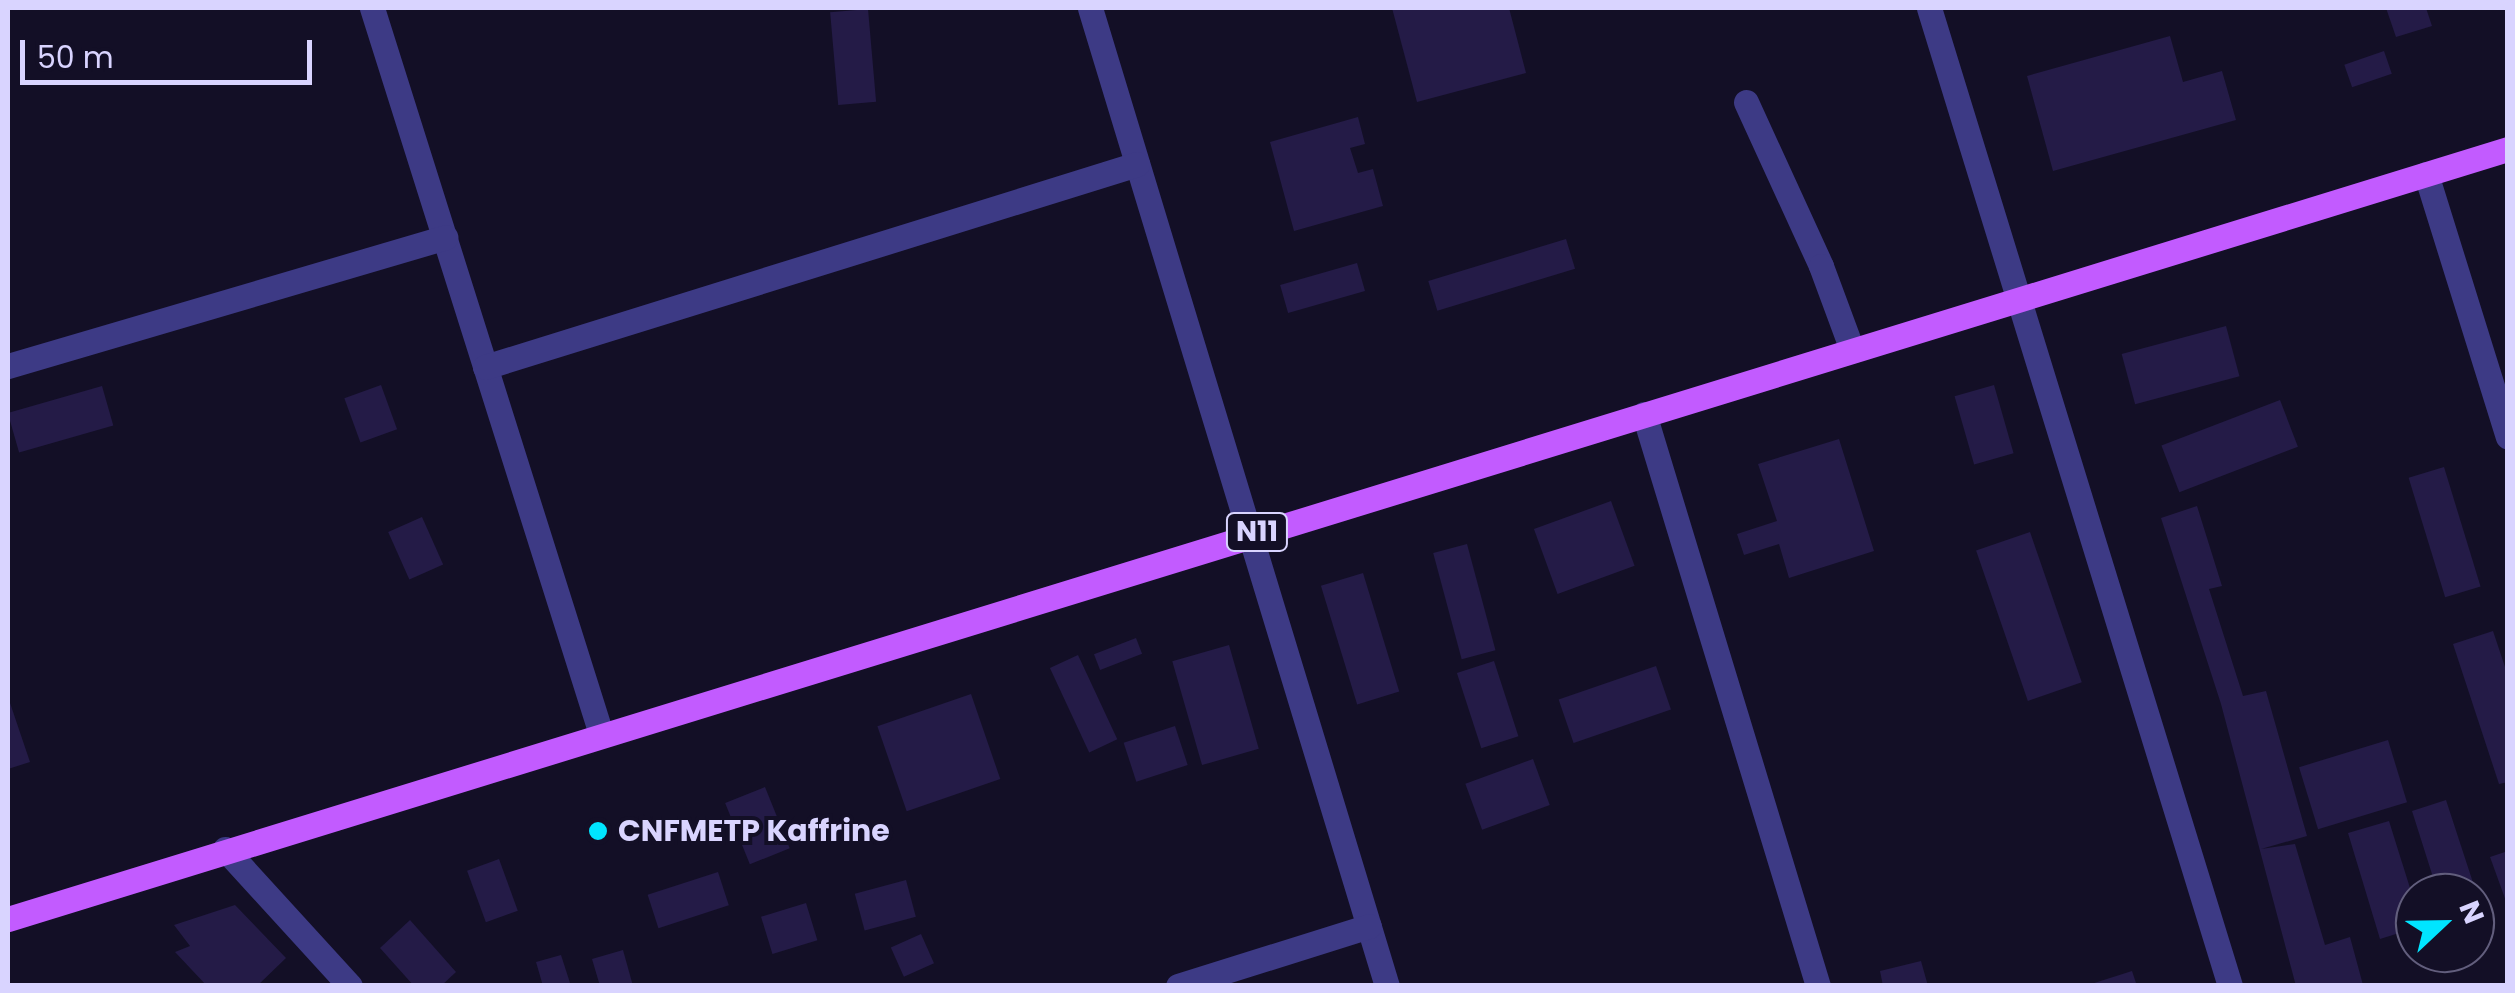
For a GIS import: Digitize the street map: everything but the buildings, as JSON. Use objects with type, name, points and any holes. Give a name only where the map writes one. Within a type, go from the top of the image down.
[{"type":"main road","name":"N11","points":[[8,919],[225,849],[2508,149]]},
{"type":"street","points":[[372,8],[600,734]]},
{"type":"street","points":[[1090,8],[1387,986]]},
{"type":"street","points":[[1929,8],[2230,986]]},
{"type":"street","points":[[1746,102],[1821,266],[1852,350]]},
{"type":"street","points":[[485,367],[1137,164]]},
{"type":"street","points":[[2426,174],[2508,437]]},
{"type":"street","points":[[8,366],[444,237]]},
{"type":"street","points":[[1644,414],[1818,986]]},
{"type":"street","points":[[225,849],[350,986]]},
{"type":"street","points":[[1178,986],[1369,926]]},
{"type":"place","name":"CNFMETP Kaffrine","points":[[598,831]]}]
